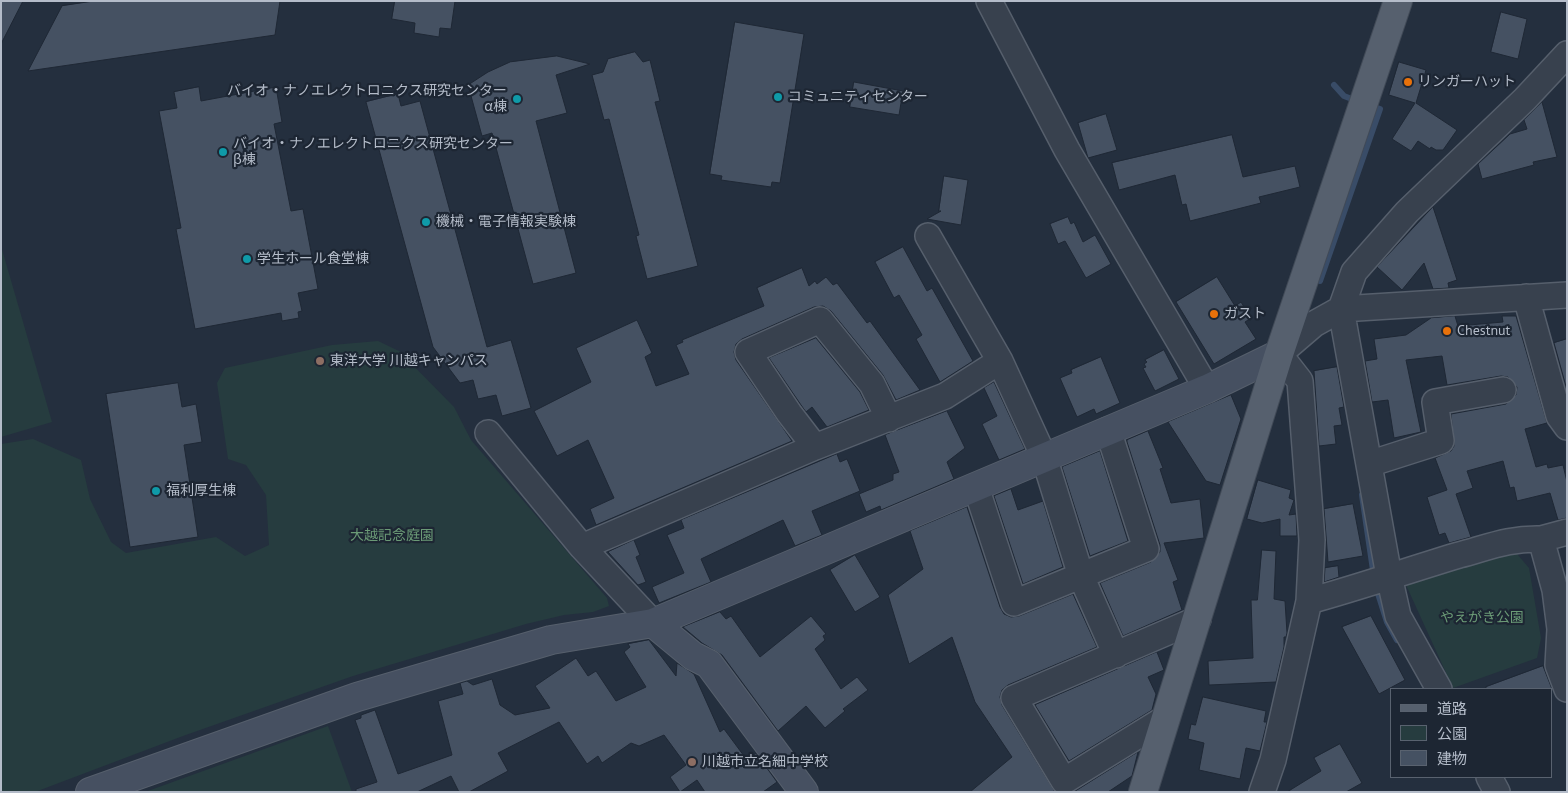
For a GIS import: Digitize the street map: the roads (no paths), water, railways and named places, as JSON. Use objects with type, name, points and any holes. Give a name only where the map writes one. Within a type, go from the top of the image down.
[{"type":"main road","points":[[1144,792],[1279,354],[1398,1]]},
{"type":"street","points":[[989,1],[1067,150],[1207,389]]},
{"type":"street","points":[[1438,688],[1379,580],[1369,464],[1341,309],[1354,272],[1407,212],[1525,99],[1567,54]]},
{"type":"street","points":[[928,236],[1000,362],[1044,457],[1081,576],[1116,655]]},
{"type":"street","points":[[90,792],[366,694],[551,640],[653,623],[1207,389],[1279,354],[1314,324],[1341,309],[1567,295]]},
{"type":"street","points":[[1526,297],[1558,416],[1567,427]]},
{"type":"street","points":[[815,447],[788,413],[748,352],[820,320],[872,384],[890,419]]},
{"type":"street","points":[[1262,792],[1273,760],[1309,601],[1312,540],[1300,381],[1279,354]]},
{"type":"street","points":[[582,547],[815,447],[945,396],[1000,362]]},
{"type":"street","points":[[1369,464],[1441,441],[1435,402],[1503,390]]},
{"type":"street","points":[[976,487],[1014,603],[1146,549],[1108,430]]},
{"type":"street","points":[[488,433],[582,547],[653,623],[693,656],[709,664],[804,792]]},
{"type":"street","points":[[1309,601],[1518,539],[1541,539],[1567,532]]},
{"type":"street","points":[[1541,539],[1554,590],[1560,629],[1558,665],[1567,689]]},
{"type":"street","points":[[1166,718],[1064,781],[1014,698],[1198,619]]},
{"type":"street","points":[[1490,778],[1497,792]]},
{"type":"waterway","points":[[1334,85],[1344,96],[1357,101]]},
{"type":"waterway","points":[[1320,281],[1380,109],[1369,105]]},
{"type":"waterway","points":[[1362,495],[1374,577]]},
{"type":"waterway","points":[[1376,587],[1387,622],[1397,640]]},
{"type":"place","name":"リンガーハット","points":[[1408,82]]},
{"type":"place","name":"コミュニティセンター","points":[[778,97]]},
{"type":"place","name":"バイオ・ナノエレクトロニクス研究センター α棟","points":[[517,99]]},
{"type":"place","name":"バイオ・ナノエレクトロニクス研究センター β棟","points":[[223,152]]},
{"type":"place","name":"機械・電子情報実験棟","points":[[426,222]]},
{"type":"place","name":"学生ホール食堂棟","points":[[247,259]]},
{"type":"place","name":"ガスト","points":[[1214,314]]},
{"type":"place","name":"Chestnut","points":[[1447,331]]},
{"type":"place","name":"東洋大学 川越キャンパス","points":[[320,361]]},
{"type":"place","name":"福利厚生棟","points":[[156,491]]},
{"type":"place","name":"川越市立名細中学校","points":[[692,762]]},
{"type":"park label","name":"大越記念庭園","points":[[392,536]]},
{"type":"park label","name":"やえがき公園","points":[[1482,618]]}]
